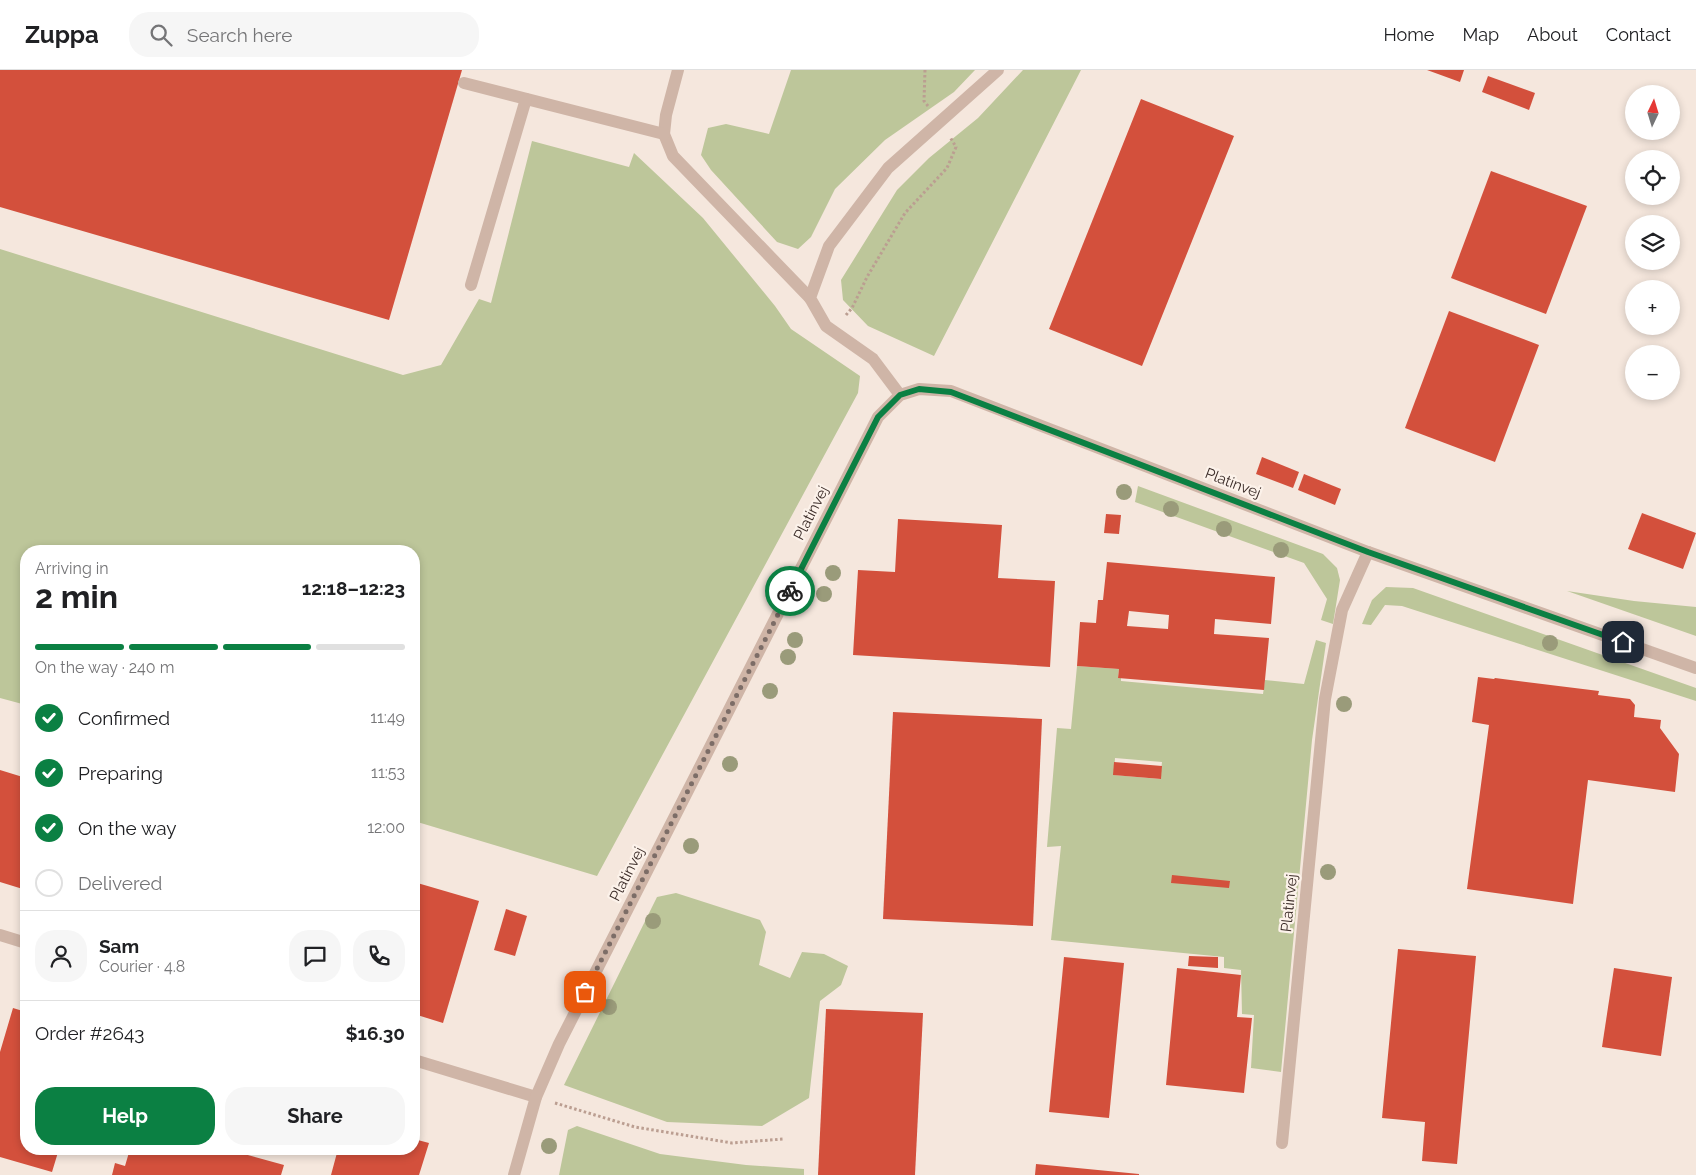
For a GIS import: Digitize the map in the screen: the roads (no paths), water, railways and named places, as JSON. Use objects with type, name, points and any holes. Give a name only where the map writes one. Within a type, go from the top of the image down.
[{"type":"street","points":[[678,70],[666,115],[664,134],[673,156],[810,298],[826,326],[873,359],[900,395]]},
{"type":"street","points":[[810,298],[829,246],[888,168],[998,70]]},
{"type":"street","points":[[464,83],[664,134]]},
{"type":"street","points":[[471,285],[526,98]]},
{"type":"street","name":"Platinvej","points":[[514,1175],[536,1097],[559,1044],[878,417],[900,395],[919,389],[951,392],[1368,552],[1696,668]]},
{"type":"street","name":"Platinvej","points":[[1282,1143],[1325,699],[1342,610],[1368,552]]},
{"type":"street","points":[[0,935],[20,941]]},
{"type":"street","points":[[420,1062],[536,1097]]}]
